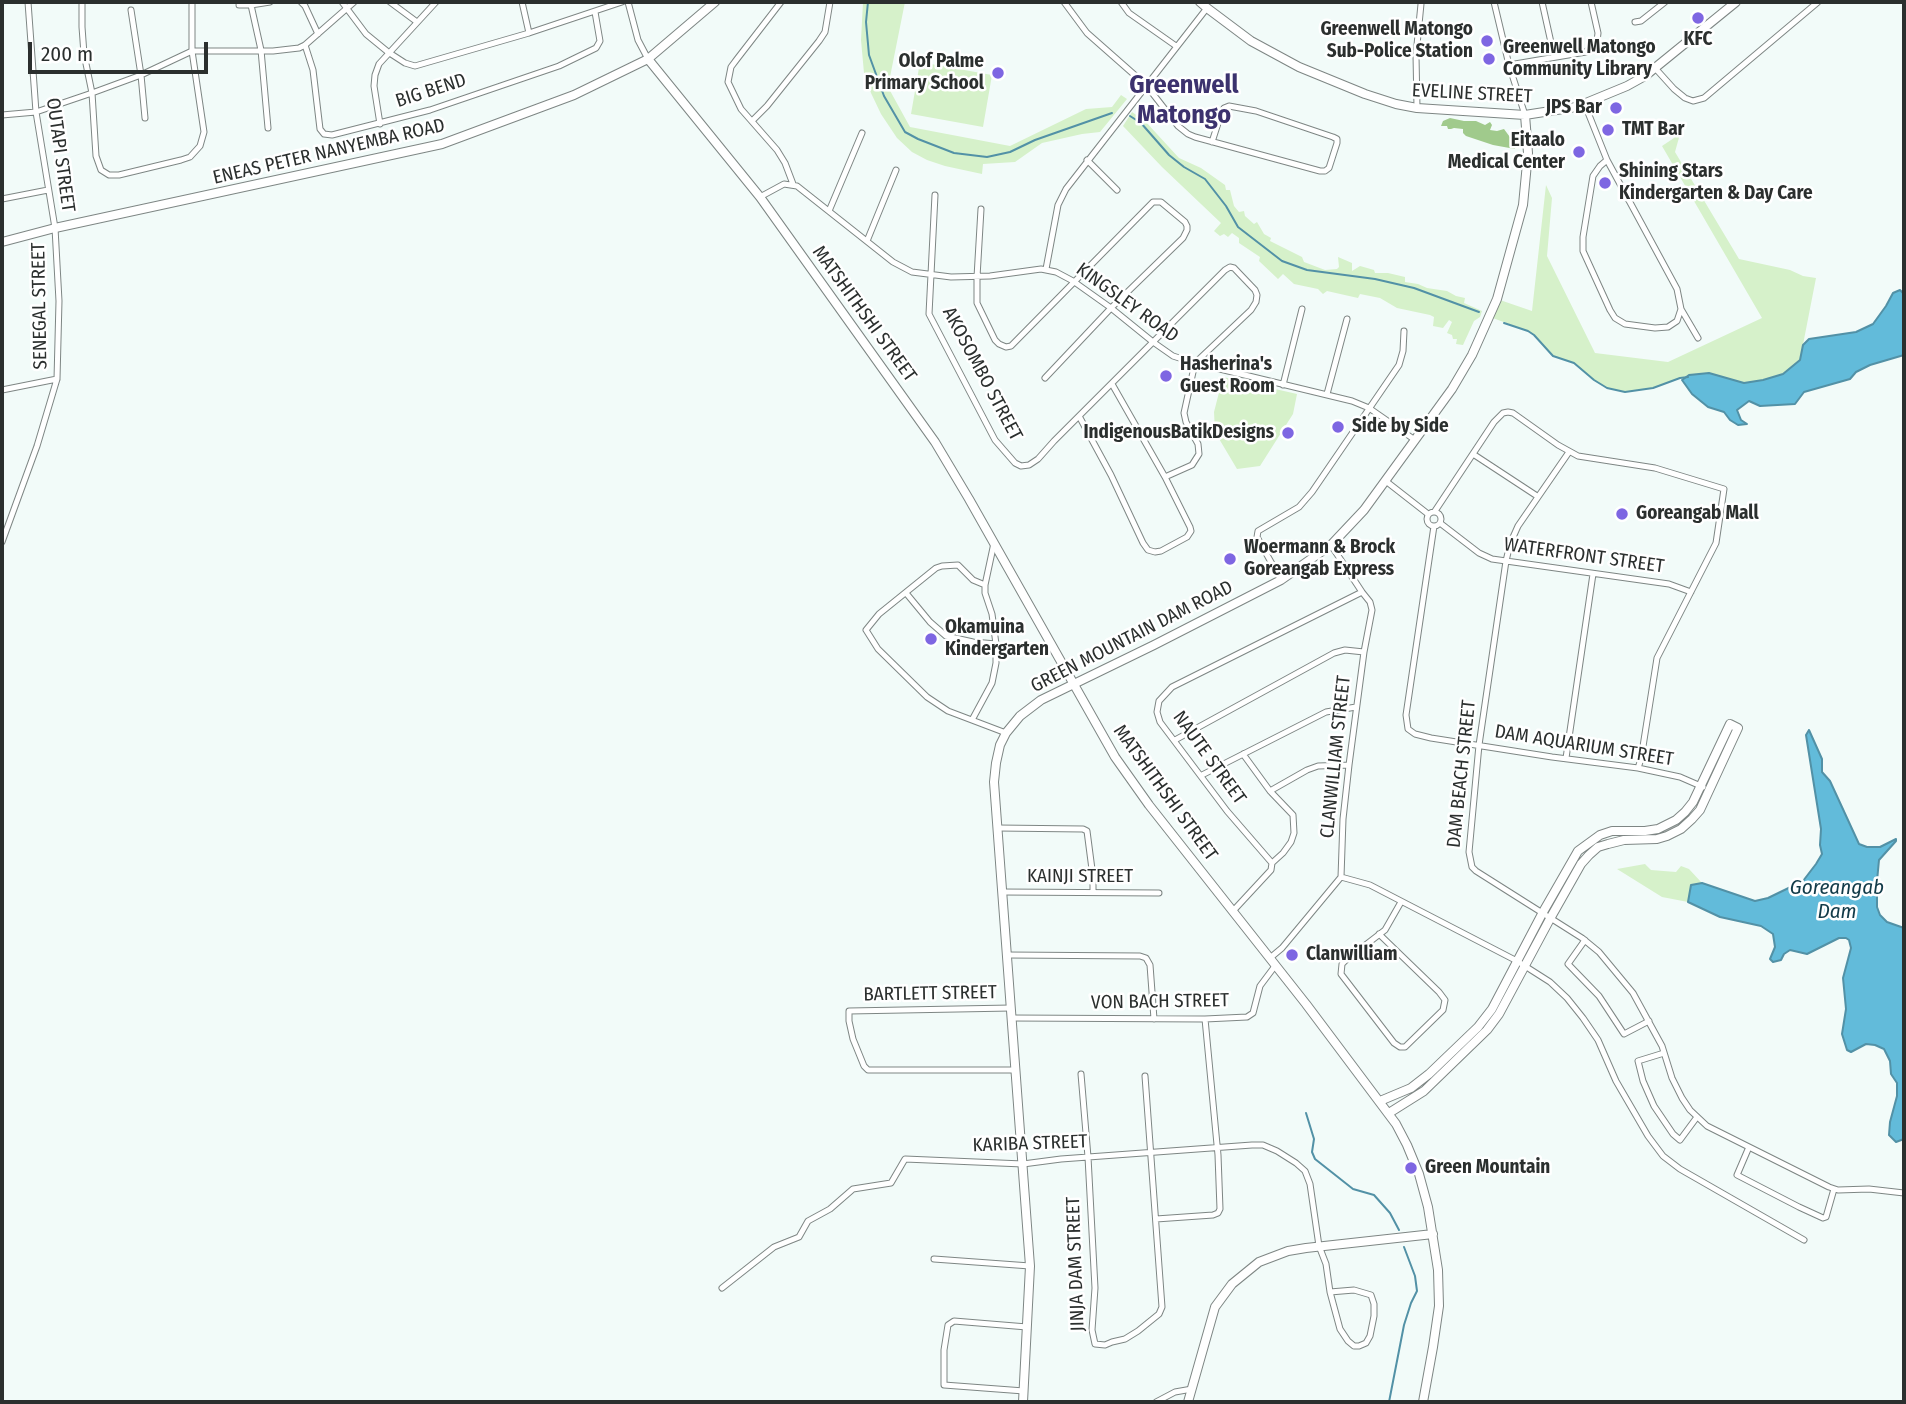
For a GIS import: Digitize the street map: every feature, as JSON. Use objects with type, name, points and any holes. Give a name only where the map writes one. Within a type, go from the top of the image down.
[{"type":"street","name":"OUTAPI STREET","points":[[29,2],[36,112],[55,228]]},
{"type":"street","points":[[82,2],[84,54],[92,93],[96,156],[101,170],[108,175],[119,175],[190,157],[200,146],[204,132],[192,51],[192,2]]},
{"type":"street","points":[[239,5],[270,2]]},
{"type":"street","points":[[301,2],[318,34]]},
{"type":"street","points":[[342,2],[366,34],[404,63],[415,66],[529,33],[622,2]]},
{"type":"street","points":[[2,115],[36,112],[141,75],[192,51],[287,51],[305,45],[354,2]]},
{"type":"street","points":[[390,2],[417,22]]},
{"type":"street","points":[[380,124],[374,86],[379,64],[436,2]]},
{"type":"street","points":[[522,2],[529,33]]},
{"type":"street","points":[[628,2],[638,40],[648,58]]},
{"type":"street","name":"ENEAS PETER NANYEMBA ROAD","points":[[2,242],[55,228],[442,144],[574,96],[648,58],[715,2]]},
{"type":"street","name":"KINGSLEY ROAD","points":[[781,2],[737,59],[728,75],[734,96],[741,109],[777,150],[793,184],[902,268],[951,277],[1046,269],[1073,281],[1173,356],[1352,401],[1369,408],[1415,440]]},
{"type":"street","points":[[752,121],[825,32],[830,2]]},
{"type":"street","points":[[1064,2],[1087,33],[1146,85],[1183,131],[1212,142],[1320,171],[1329,168],[1337,139],[1267,114],[1229,106],[1224,108],[1221,114],[1212,142]]},
{"type":"street","points":[[1121,2],[1129,13],[1176,46]]},
{"type":"street","points":[[1494,2],[1525,116]]},
{"type":"street","points":[[1542,2],[1554,57]]},
{"type":"street","points":[[1509,65],[1586,52],[1597,41],[1598,33],[1591,2]]},
{"type":"street","name":"EVELINE STREET","points":[[1204,5],[1251,41],[1287,61],[1365,94],[1417,108],[1525,116],[1584,105],[1645,76],[1736,2]]},
{"type":"street","points":[[1654,68],[1685,98],[1693,101],[1704,98],[1818,2]]},
{"type":"street","points":[[1635,22],[1642,21],[1662,3]]},
{"type":"street","points":[[1417,108],[1416,55],[1421,4]]},
{"type":"street","points":[[251,5],[261,50],[268,128]]},
{"type":"street","points":[[1046,269],[1058,205],[1072,180],[1176,46],[1204,5]]},
{"type":"street","points":[[131,10],[145,118]]},
{"type":"street","name":"BIG BEND","points":[[305,45],[313,70],[321,132],[332,135],[430,110],[559,65],[596,48],[600,41],[595,12]]},
{"type":"street","name":"MATSHITHSHI STREET","points":[[648,58],[760,197],[935,442],[1115,757],[1149,805],[1389,1113],[1417,1168],[1433,1234],[1440,1294],[1423,1402]]},
{"type":"street","points":[[1584,105],[1607,160],[1677,289],[1681,309],[1698,338]]},
{"type":"street","name":"GREEN MOUNTAIN DAM ROAD","points":[[1023,1402],[1030,1266],[995,782],[1000,745],[1006,733],[1028,708],[1281,580],[1331,545],[1359,517],[1452,389],[1472,355],[1497,299],[1523,205],[1528,153],[1525,116]]},
{"type":"street","points":[[829,211],[862,133]]},
{"type":"street","points":[[1087,160],[1117,190]]},
{"type":"street","points":[[1607,160],[1593,176],[1583,251],[1611,310],[1615,318],[1625,324],[1655,328],[1668,327],[1677,321],[1681,309]]},
{"type":"street","points":[[867,241],[895,170]]},
{"type":"street","points":[[760,197],[784,184],[793,184]]},
{"type":"street","points":[[2,199],[48,190]]},
{"type":"street","name":"AKOSOMBO STREET","points":[[935,195],[929,314],[995,440],[1015,463],[1026,466],[1033,463],[1225,270],[1234,268],[1255,290],[1256,302],[1195,363]]},
{"type":"street","points":[[981,209],[977,303],[995,340],[1003,347],[1011,346],[1153,202],[1161,202],[1185,222],[1188,230],[1186,234],[1111,308],[1045,379]]},
{"type":"street","name":"SENEGAL STREET","points":[[2,542],[37,446],[57,379],[59,301],[55,228]]},
{"type":"street","points":[[1283,385],[1303,309]]},
{"type":"street","points":[[1326,394],[1347,319]]},
{"type":"street","points":[[1281,580],[1257,537],[1258,531],[1298,507],[1312,492],[1399,365],[1404,331]]},
{"type":"street","points":[[1165,477],[1192,465],[1199,453],[1198,444],[1184,413],[1195,363]]},
{"type":"street","points":[[2,390],[57,379]]},
{"type":"street","points":[[1079,416],[1149,550],[1165,550],[1187,537],[1191,527],[1112,384]]},
{"type":"street","points":[[1387,482],[1432,512],[1499,416],[1508,412],[1523,419],[1569,452],[1593,459],[1655,468],[1724,489],[1716,543],[1657,658],[1638,768]]},
{"type":"street","name":"DAM BEACH STREET","points":[[1569,452],[1537,496],[1510,544],[1479,745],[1470,860],[1476,871],[1585,940],[1616,971],[1649,1021],[1672,1078],[1682,1098],[1697,1117],[1707,1126],[1835,1189]]},
{"type":"street","points":[[1472,454],[1537,496]]},
{"type":"street","name":"WATERFRONT STREET","points":[[1437,524],[1441,515],[1432,512],[1427,521],[1430,524],[1437,524],[1492,559],[1668,584],[1690,592]]},
{"type":"street","name":"DAM AQUARIUM STREET","points":[[1437,524],[1406,722],[1408,729],[1415,734],[1479,745],[1638,768],[1680,777],[1709,790]]},
{"type":"street","points":[[972,720],[992,683],[996,663],[992,614],[985,593],[994,543]]},
{"type":"street","name":"CLANWILLIAM STREET","points":[[1331,545],[1370,602],[1372,610],[1349,765],[1343,819],[1341,877]]},
{"type":"street","points":[[985,585],[973,580],[958,565],[948,564],[936,568],[879,614],[866,630],[878,649],[927,698],[948,711],[1006,733]]},
{"type":"street","points":[[1566,758],[1593,574]]},
{"type":"street","name":"NAUTE STREET","points":[[1272,863],[1227,811],[1160,722],[1157,712],[1159,701],[1172,687],[1362,592]]},
{"type":"street","points":[[906,593],[930,622],[946,636],[996,644]]},
{"type":"street","points":[[1174,740],[1334,653],[1345,650],[1364,652]]},
{"type":"street","points":[[1202,775],[1326,712],[1356,707]]},
{"type":"street","points":[[1389,1113],[1424,1091],[1487,1030],[1499,1014],[1578,851],[1600,835],[1612,831],[1645,831],[1665,826],[1685,812],[1693,802],[1730,724],[1738,728],[1700,810],[1692,819],[1681,829],[1657,839],[1624,840],[1598,847],[1581,864],[1547,915]]},
{"type":"street","points":[[1233,911],[1271,870],[1272,863],[1291,842],[1294,832],[1293,815],[1270,791],[1243,754]]},
{"type":"street","points":[[1270,791],[1307,769],[1349,765]]},
{"type":"street","points":[[998,828],[1087,831],[1093,892]]},
{"type":"street","points":[[1270,958],[1282,948],[1341,877],[1370,886],[1521,964],[1549,982],[1567,998],[1583,1018],[1598,1040],[1616,1080],[1648,1136],[1663,1156],[1680,1169],[1804,1240]]},
{"type":"street","name":"KAINJI STREET","points":[[1002,891],[1159,893]]},
{"type":"street","points":[[1379,934],[1445,1000],[1443,1010],[1405,1047],[1394,1043],[1341,974],[1342,964],[1379,934],[1401,902]]},
{"type":"street","points":[[1585,940],[1568,964],[1599,996],[1624,1034],[1649,1021]]},
{"type":"street","points":[[1007,955],[1146,958],[1150,965],[1154,1019]]},
{"type":"street","points":[[1380,1101],[1411,1088],[1478,1027],[1521,964]]},
{"type":"street","name":"VON BACH STREET","points":[[1012,1018],[1247,1017],[1253,1013],[1260,986],[1275,966]]},
{"type":"street","name":"BARTLETT STREET","points":[[1011,1008],[849,1011],[849,1021],[853,1039],[868,1070],[1015,1070]]},
{"type":"street","points":[[1156,1219],[1213,1215],[1220,1209],[1205,1019]]},
{"type":"street","points":[[1664,1053],[1638,1061],[1654,1106],[1680,1140],[1697,1117]]},
{"type":"street","points":[[1081,1073],[1088,1157]]},
{"type":"street","name":"JINJA DAM STREET","points":[[1088,1157],[1096,1288],[1092,1330],[1094,1344],[1105,1345],[1125,1339],[1159,1314],[1162,1299],[1145,1076]]},
{"type":"street","name":"KARIBA STREET","points":[[722,1288],[774,1247],[799,1237],[808,1221],[830,1209],[853,1189],[891,1183],[905,1159],[1023,1164],[1216,1146],[1263,1145],[1277,1151],[1305,1171],[1310,1184],[1319,1246],[1326,1264],[1330,1292],[1340,1329],[1354,1346],[1366,1343],[1374,1316],[1371,1295],[1354,1290],[1330,1292]]},
{"type":"street","points":[[1749,1147],[1737,1175],[1823,1218],[1826,1217],[1835,1189],[1904,1193]]},
{"type":"street","points":[[1188,1402],[1215,1307],[1232,1284],[1259,1262],[1289,1251],[1319,1246],[1433,1234]]},
{"type":"street","points":[[934,1259],[1030,1266]]},
{"type":"street","points":[[1024,1391],[944,1385],[944,1350],[948,1325],[954,1321],[1027,1326]]},
{"type":"street","points":[[1156,1402],[1175,1392],[1192,1389]]},
{"type":"green space","points":[[863,2],[905,2],[888,87],[910,127],[1010,146],[1086,109],[1112,107],[1121,95],[1127,99],[1100,132],[1042,143],[1015,162],[983,164],[982,174],[927,160],[912,152],[897,138],[871,93],[864,73],[861,40]]},
{"type":"green space","points":[[920,62],[992,75],[983,127],[911,114]]},
{"type":"green space","points":[[1132,112],[1145,121],[1179,158],[1201,168],[1225,185],[1226,190],[1230,190],[1234,206],[1239,212],[1244,211],[1245,216],[1254,224],[1257,222],[1264,234],[1271,238],[1270,241],[1302,257],[1304,262],[1325,270],[1337,269],[1338,257],[1352,263],[1352,271],[1360,266],[1374,270],[1375,273],[1405,277],[1405,282],[1447,291],[1465,298],[1464,303],[1482,311],[1480,317],[1474,321],[1463,345],[1456,344],[1457,339],[1447,333],[1452,322],[1449,320],[1443,328],[1433,326],[1434,317],[1397,308],[1380,298],[1360,294],[1358,298],[1327,291],[1323,294],[1318,289],[1294,284],[1283,274],[1278,279],[1259,261],[1260,257],[1239,243],[1239,238],[1232,233],[1228,237],[1224,234],[1220,236],[1214,231],[1221,223],[1123,126]]},
{"type":"green space","points":[[1450,118],[1476,121],[1485,125],[1490,122],[1490,130],[1504,129],[1515,144],[1515,149],[1466,136],[1463,129],[1441,126],[1443,121]]},
{"type":"green space","points":[[1680,134],[1675,152],[1739,259],[1816,278],[1800,360],[1783,374],[1744,383],[1709,373],[1689,375],[1653,388],[1625,392],[1607,388],[1574,363],[1553,356],[1528,331],[1490,317],[1497,299],[1532,311],[1546,185],[1552,198],[1547,256],[1595,353],[1668,362],[1762,318],[1662,146]]},
{"type":"green space","points":[[1223,377],[1297,394],[1293,414],[1260,466],[1237,469],[1215,432],[1214,412]]},
{"type":"green space","points":[[1645,864],[1651,870],[1676,872],[1681,866],[1689,869],[1702,883],[1691,885],[1688,902],[1662,897],[1617,869]]},
{"type":"water","points":[[1900,290],[1904,294],[1904,355],[1870,365],[1856,372],[1850,379],[1804,392],[1795,404],[1760,406],[1749,401],[1737,410],[1741,420],[1747,424],[1738,425],[1724,412],[1708,407],[1692,394],[1682,380],[1689,375],[1709,373],[1744,383],[1783,374],[1800,360],[1803,345],[1809,339],[1856,332],[1873,324],[1893,293]]},
{"type":"water","name":"Goreangab Dam","points":[[1809,730],[1822,759],[1822,772],[1830,781],[1859,844],[1880,847],[1896,839],[1879,860],[1877,907],[1887,922],[1904,928],[1904,1139],[1896,1142],[1889,1135],[1897,1083],[1891,1074],[1890,1061],[1884,1049],[1866,1044],[1851,1052],[1847,1050],[1842,1034],[1846,1009],[1843,978],[1851,948],[1849,940],[1839,938],[1807,954],[1790,950],[1781,960],[1773,962],[1770,959],[1775,947],[1773,934],[1761,926],[1720,917],[1688,902],[1691,885],[1702,883],[1755,901],[1768,898],[1803,881],[1816,864],[1822,854],[1821,829],[1806,735]]},
{"type":"waterway","points":[[868,2],[866,22],[869,55],[884,96],[905,132],[918,139],[954,153],[987,157],[1010,152],[1035,140],[1112,113]]},
{"type":"waterway","points":[[1130,116],[1141,123],[1169,155],[1205,179],[1238,227],[1282,261],[1307,270],[1375,279],[1414,288],[1479,312]]},
{"type":"waterway","points":[[1504,323],[1528,331],[1553,356],[1574,363],[1607,388],[1625,392],[1653,388],[1688,377]]},
{"type":"waterway","points":[[1306,1113],[1314,1139],[1312,1152],[1315,1159],[1353,1189],[1374,1195],[1390,1213],[1399,1230]]},
{"type":"waterway","points":[[1389,1402],[1404,1325],[1417,1291],[1415,1276],[1404,1247]]},
{"type":"place","name":"KFC","points":[[1698,18]]},
{"type":"place","name":"Greenwell Matongo Sub-Police Station","points":[[1487,41]]},
{"type":"place","name":"Greenwell Matongo Community Library","points":[[1489,59]]},
{"type":"place","name":"Olof Palme Primary School","points":[[998,73]]},
{"type":"place","name":"JPS Bar","points":[[1616,108]]},
{"type":"place","name":"TMT Bar","points":[[1608,130]]},
{"type":"place","name":"Eitaalo Medical Center","points":[[1579,152]]},
{"type":"place","name":"Shining Stars Kindergarten & Day Care","points":[[1605,183]]},
{"type":"place","name":"Hasherina's Guest Room","points":[[1166,376]]},
{"type":"place","name":"Side by Side","points":[[1338,427]]},
{"type":"place","name":"IndigenousBatikDesigns","points":[[1288,433]]},
{"type":"place","name":"Goreangab Mall","points":[[1622,514]]},
{"type":"place","name":"Woermann & Brock Goreangab Express","points":[[1230,559]]},
{"type":"place","name":"Okamuina Kindergarten","points":[[931,639]]},
{"type":"place","name":"Clanwilliam","points":[[1292,955]]},
{"type":"place","name":"Green Mountain","points":[[1411,1168]]},
{"type":"district","name":"Greenwell Matongo","points":[[1184,101]]}]
